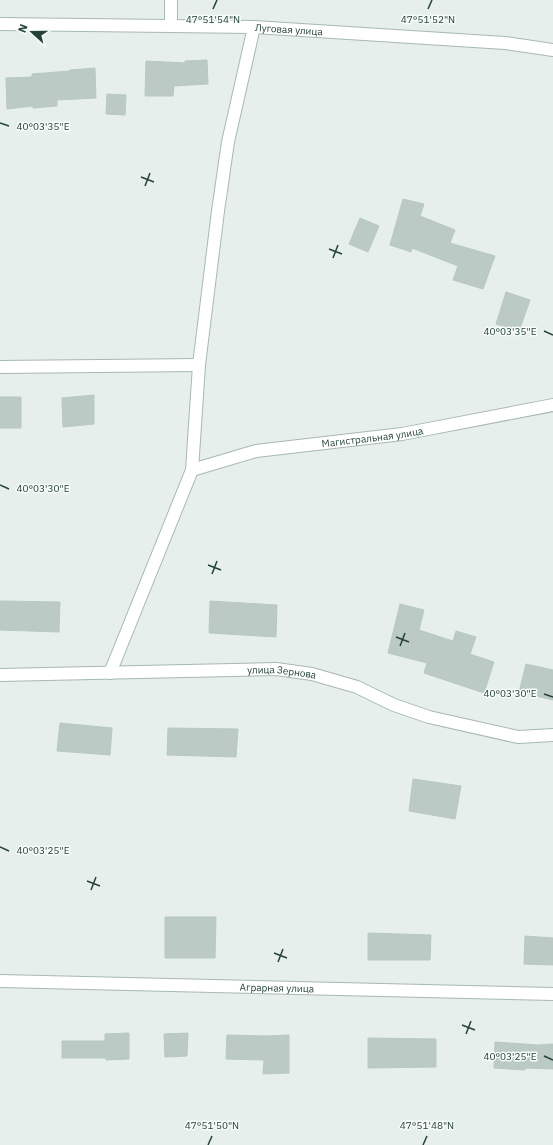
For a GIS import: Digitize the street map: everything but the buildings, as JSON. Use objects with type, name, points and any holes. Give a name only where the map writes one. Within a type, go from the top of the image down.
[{"type":"street","points":[[171,0],[171,26]]},
{"type":"street","name":"Луговая улица","points":[[0,24],[254,27],[505,43],[553,50]]},
{"type":"street","points":[[110,673],[192,470],[200,365],[218,211],[228,142],[254,27]]},
{"type":"street","points":[[0,367],[200,365]]},
{"type":"street","name":"Магистральная улица","points":[[192,470],[256,451],[402,434],[553,405]]},
{"type":"street","name":"улица Зернова","points":[[0,675],[276,669],[312,674],[357,687],[394,705],[429,716],[518,737],[553,735]]},
{"type":"street","name":"Аграрная улица","points":[[0,982],[553,994]]}]
